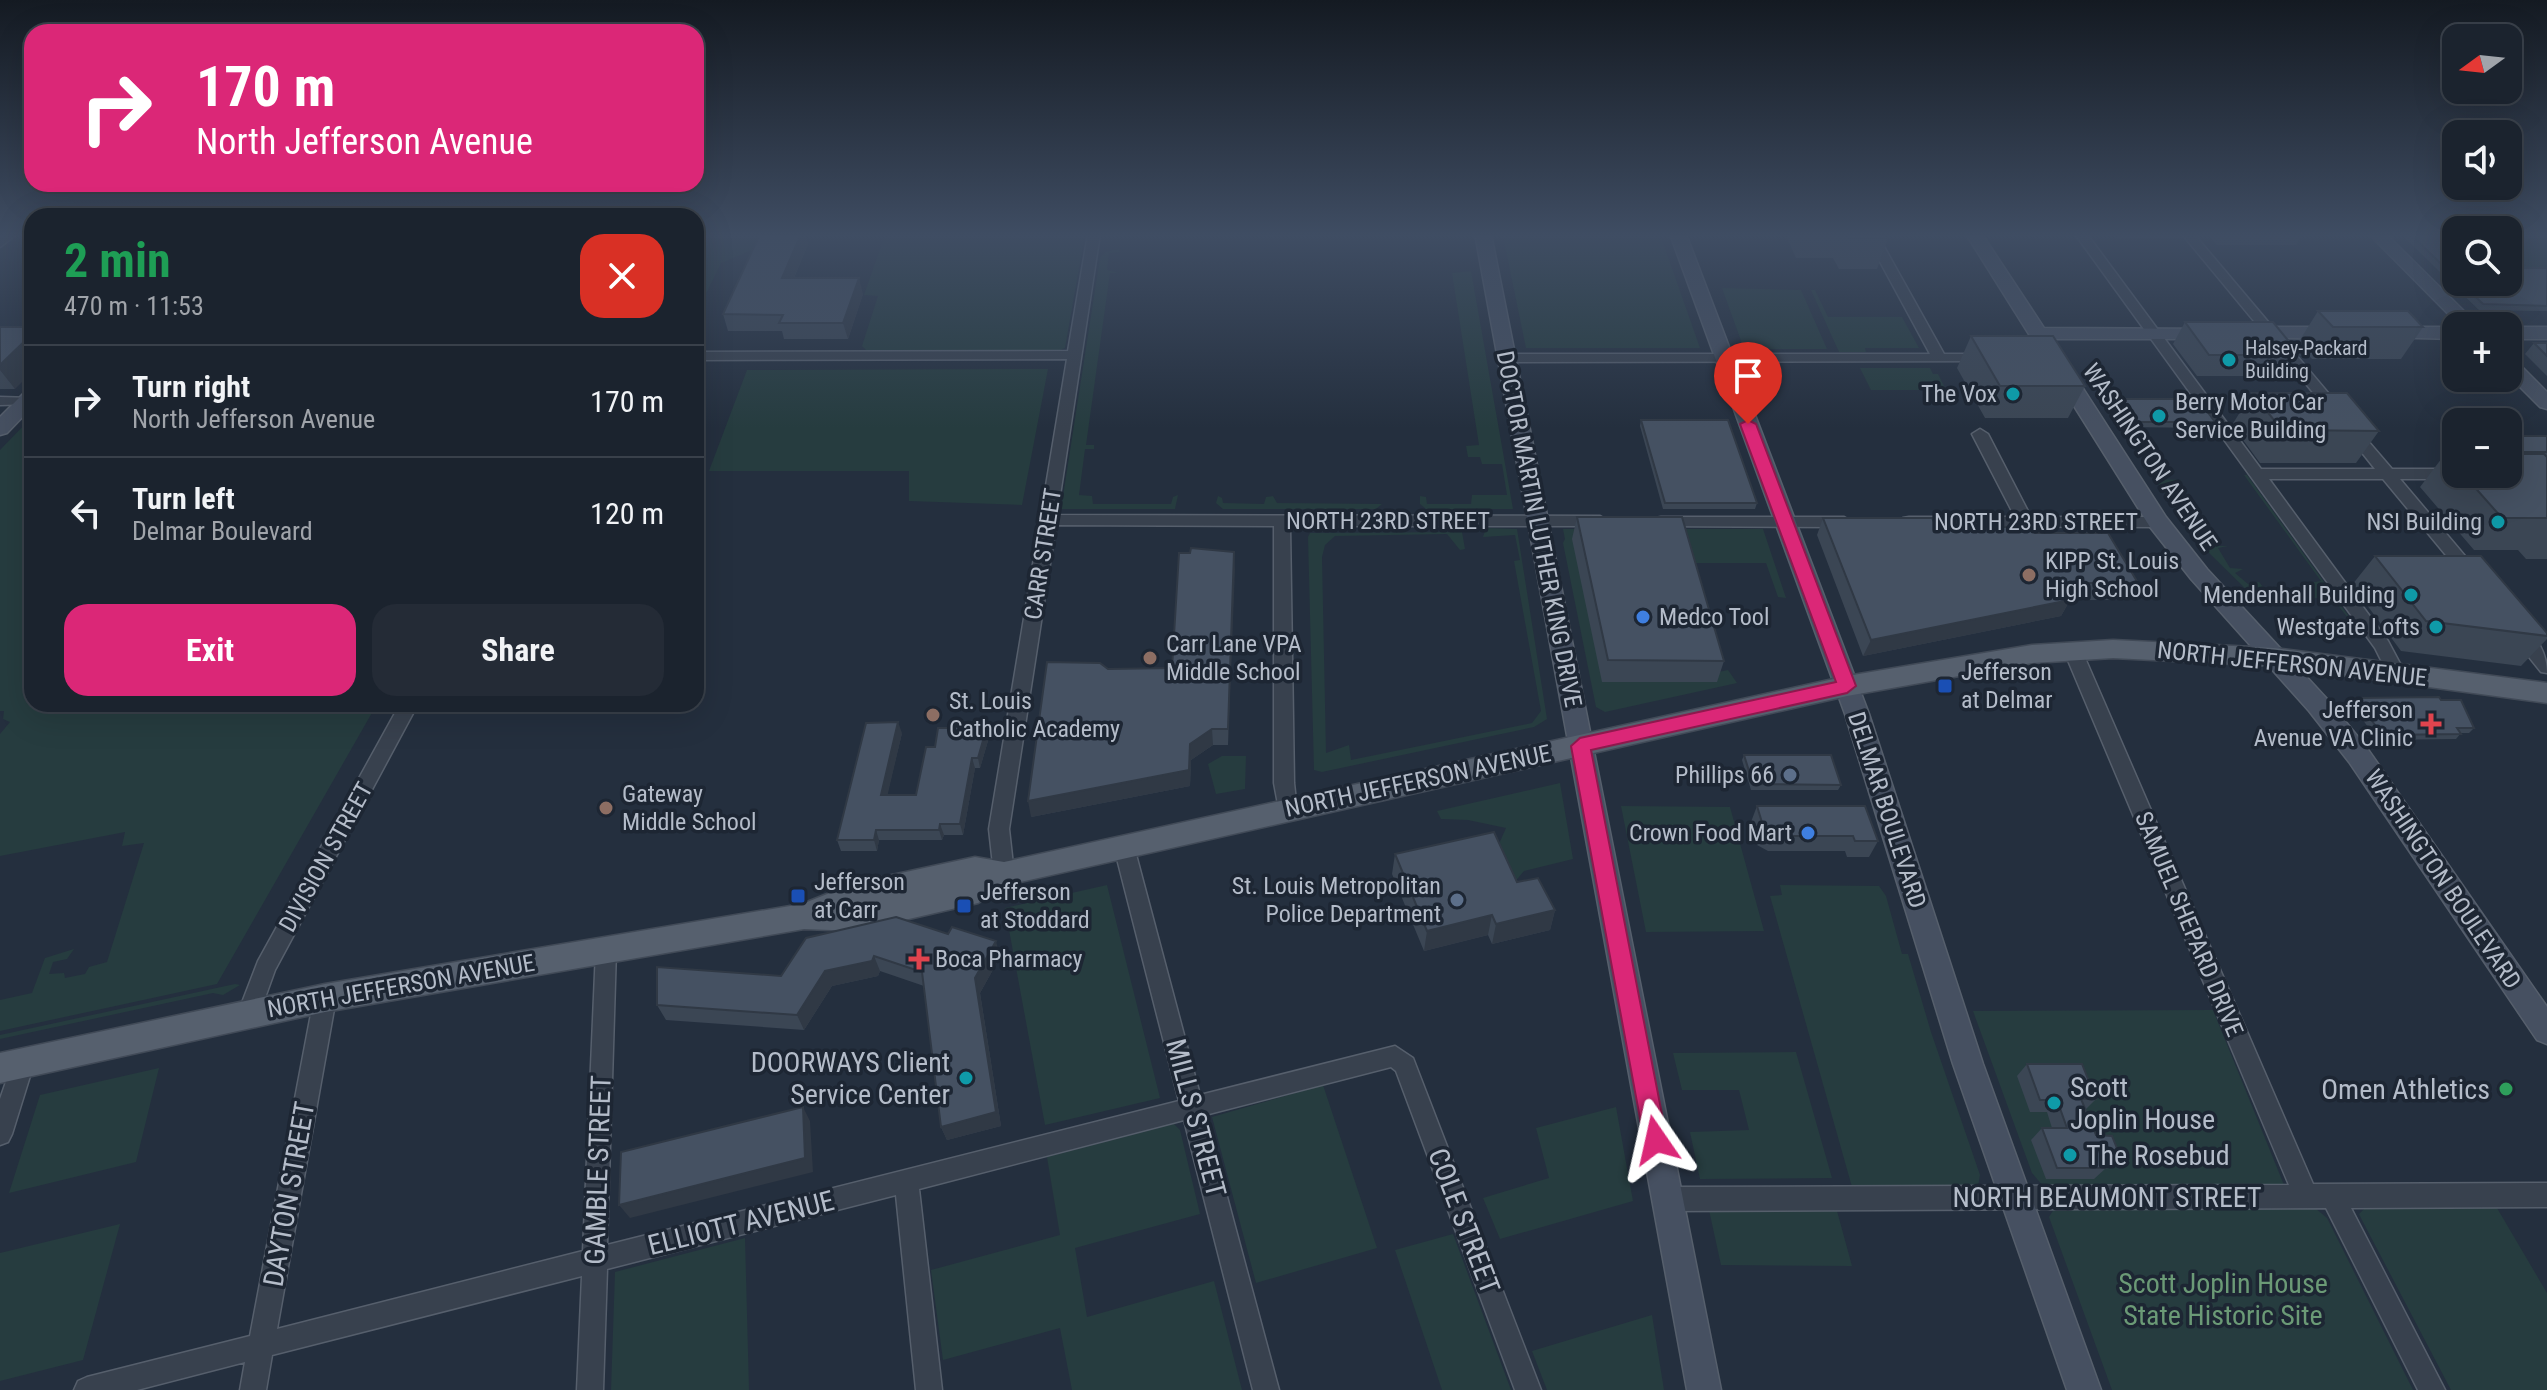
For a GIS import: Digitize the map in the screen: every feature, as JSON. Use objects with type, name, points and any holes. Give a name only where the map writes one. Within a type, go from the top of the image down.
[{"type":"main road","name":"DOCTOR MARTIN LUTHER KING DRIVE","points":[[1495,299],[1704,1390]]},
{"type":"main road","name":"DELMAR BOULEVARD","points":[[1702,299],[1847,686],[1968,1064],[2084,1390]]},
{"type":"main road","name":"WASHINGTON AVENUE","points":[[2014,299],[2036,334],[2043,358],[2158,522],[2199,574],[2274,657]]},
{"type":"main road","points":[[2036,334],[2442,333]]},
{"type":"main road","points":[[2522,333],[2547,333]]},
{"type":"main road","points":[[2522,378],[2547,403]]},
{"type":"main road","points":[[0,429],[24,404]]},
{"type":"main road","name":"NORTH JEFFERSON AVENUE","points":[[12,1065],[325,998],[804,916],[841,920],[857,918],[978,891],[1004,874],[1847,686],[1984,661],[2073,651],[2161,650],[2274,657],[2547,693]]},
{"type":"main road","name":"WASHINGTON BOULEVARD","points":[[2274,657],[2358,755],[2547,1031]]},
{"type":"street","name":"CARR STREET","points":[[1004,874],[999,829],[1084,299]]},
{"type":"street","points":[[1907,299],[1939,358]]},
{"type":"street","points":[[2129,299],[2382,645],[2396,673]]},
{"type":"street","points":[[2242,299],[2484,590]]},
{"type":"street","points":[[704,356],[1075,355]]},
{"type":"street","points":[[1506,358],[2000,358]]},
{"type":"street","points":[[0,401],[24,399]]},
{"type":"street","points":[[1980,434],[2026,522]]},
{"type":"street","points":[[2257,474],[2442,474]]},
{"type":"street","name":"NORTH 23RD STREET","points":[[1049,520],[1866,522]]},
{"type":"street","points":[[1282,520],[1284,783],[1287,810]]},
{"type":"street","name":"NORTH 23RD STREET","points":[[1895,522],[2158,522]]},
{"type":"street","points":[[2511,623],[2547,667]]},
{"type":"street","name":"SAMUEL SHEPARD DRIVE","points":[[2073,651],[2306,1197]]},
{"type":"street","name":"DIVISION STREET","points":[[249,1013],[265,968],[405,712]]},
{"type":"street","name":"MILLS STREET","points":[[1124,847],[1266,1390]]},
{"type":"street","name":"GAMBLE STREET","points":[[590,1390],[606,950]]},
{"type":"street","name":"DAYTON STREET","points":[[253,1390],[325,998]]},
{"type":"street","name":"ELLIOTT AVENUE","points":[[87,1390],[1395,1056]]},
{"type":"street","name":"COLE STREET","points":[[1395,1056],[1405,1065],[1528,1390]]},
{"type":"street","points":[[0,1134],[12,1065]]},
{"type":"street","points":[[906,1181],[929,1390]]},
{"type":"street","name":"NORTH BEAUMONT STREET","points":[[1667,1199],[2547,1195]]},
{"type":"street","points":[[2333,1197],[2432,1390]]},
{"type":"green space","points":[[877,299],[1074,299],[1065,348],[1058,351],[867,351],[862,346]]},
{"type":"green space","points":[[1094,299],[1106,299],[1086,445],[1094,445],[1094,449],[1085,449],[1079,495],[1092,496],[1093,504],[1171,504],[1173,497],[1178,495],[1175,509],[1061,509]]},
{"type":"green space","points":[[1456,299],[1476,299],[1513,509],[1426,509],[1420,504],[1420,496],[1426,497],[1427,504],[1471,504],[1472,495],[1507,495],[1502,464],[1482,464],[1480,457],[1468,457],[1466,446],[1479,445]]},
{"type":"green space","points":[[1516,299],[1683,299],[1700,348],[1526,348]]},
{"type":"green space","points":[[1726,299],[1805,299],[1827,349],[1744,349]]},
{"type":"green space","points":[[1815,299],[1819,299],[1828,317],[1902,317],[1919,348],[1865,348],[1866,352],[1839,352]]},
{"type":"green space","points":[[2467,299],[2547,299],[2547,311],[2487,310],[2488,312],[2481,312]]},
{"type":"green space","points":[[1860,368],[1930,368],[1933,374],[1938,374],[1946,390],[1871,390]]},
{"type":"green space","points":[[1048,369],[1022,505],[909,501],[909,471],[709,471],[747,370]]},
{"type":"green space","points":[[24,425],[24,712],[372,712],[217,984],[0,1031],[0,1000],[32,993],[45,958],[74,949],[67,959],[53,962],[49,974],[64,973],[65,978],[85,974],[89,967],[107,962],[144,843],[122,846],[125,832],[0,856],[0,734],[10,722],[3,719],[4,711],[0,711],[0,450]]},
{"type":"green space","points":[[2244,475],[2247,475],[2365,639],[2332,598],[2264,598],[2268,603],[2261,604],[2200,544],[2155,479],[2183,480],[2174,482],[2215,546],[2228,546],[2218,548],[2230,568],[2243,569],[2235,573],[2248,584],[2259,582],[2267,592],[2314,591],[2309,583],[2321,581]]},
{"type":"green space","points":[[1218,496],[1223,503],[1264,504],[1266,497],[1273,496],[1277,503],[1382,504],[1376,509],[1223,509],[1216,503]]},
{"type":"green space","points":[[1486,528],[1517,529],[1547,719],[1534,727],[1322,772],[1314,770],[1310,533],[1462,532],[1465,549],[1460,550],[1447,534],[1335,536],[1325,545],[1322,557],[1326,753],[1349,745],[1351,760],[1532,723],[1541,711],[1514,561],[1520,560],[1515,535],[1483,537]]},
{"type":"green space","name":"Medco Tool","points":[[1563,529],[1763,529],[1786,598],[1778,597],[1766,563],[1688,563],[1714,673],[1728,670],[1737,683],[1605,712],[1596,707],[1563,543]]},
{"type":"green space","points":[[1222,756],[1246,756],[1245,789],[1216,794],[1208,764]]},
{"type":"green space","points":[[1560,783],[1573,859],[1524,871],[1513,884],[1495,853],[1506,828],[1468,820],[1441,819],[1437,811]]},
{"type":"green space","points":[[1621,806],[1730,807],[1764,931],[1646,932]]},
{"type":"green space","points":[[1107,885],[1160,1098],[1045,1125],[1005,908]]},
{"type":"green space","points":[[1780,885],[1879,886],[1886,896],[1902,954],[1908,954],[1980,1175],[1978,1186],[1852,1187],[1770,896],[1782,895]]},
{"type":"green space","points":[[240,985],[223,995],[213,993],[0,1039],[0,1035]]},
{"type":"green space","points":[[2213,1010],[2284,1185],[2043,1186],[2032,1173],[1973,1011]]},
{"type":"green space","points":[[1796,1052],[1832,1178],[1700,1179],[1690,1132],[1749,1130],[1739,1090],[1682,1090],[1673,1053]]},
{"type":"green space","points":[[159,1068],[136,1162],[9,1193],[40,1095]]},
{"type":"green space","points":[[1323,1085],[1377,1248],[1256,1283],[1212,1117]]},
{"type":"green space","points":[[1616,1107],[1633,1201],[1500,1239],[1483,1198],[1549,1178],[1536,1128]]},
{"type":"green space","points":[[1174,1124],[1180,1130],[1200,1214],[1075,1248],[1087,1317],[1214,1281],[1242,1390],[1072,1390],[1060,1328],[943,1360],[931,1270],[1060,1235],[1047,1157]]},
{"type":"green space","name":"Scott Joplin House State Historic Site","points":[[2315,1208],[2327,1218],[2413,1390],[2112,1390],[2049,1217],[2054,1209]]},
{"type":"green space","name":"Scott Joplin House State Historic Site","points":[[2365,1208],[2497,1208],[2547,1293],[2547,1390],[2451,1390],[2359,1214]]},
{"type":"green space","points":[[1709,1210],[1837,1211],[1852,1266],[1721,1265]]},
{"type":"green space","points":[[120,1224],[83,1360],[0,1381],[0,1253]]},
{"type":"green space","points":[[1453,1234],[1511,1390],[1442,1390],[1395,1250]]},
{"type":"green space","points":[[745,1238],[749,1390],[611,1390],[615,1272]]},
{"type":"green space","points":[[1652,1315],[1664,1390],[1547,1390],[1532,1351]]},
{"type":"building","points":[[730,299],[852,299],[843,323],[779,323],[783,315],[723,314]]},
{"type":"building","points":[[2478,299],[2547,299],[2547,306],[2483,304]]},
{"type":"building","points":[[2318,311],[2408,311],[2423,327],[2333,327]]},
{"type":"building","points":[[2185,322],[2273,322],[2300,355],[2209,355]]},
{"type":"building","points":[[0,327],[24,327],[24,342],[0,365]]},
{"type":"building","points":[[1971,336],[2053,336],[2085,386],[2000,386]]},
{"type":"building","points":[[2534,343],[2547,343],[2547,356]]},
{"type":"building","points":[[2252,393],[2347,393],[2379,431],[2282,430]]},
{"type":"building","name":"Berry Motor Car Service Building","points":[[2110,399],[2198,399],[2215,422],[2125,422]]},
{"type":"building","points":[[1641,420],[1728,420],[1757,503],[1665,503]]},
{"type":"building","points":[[2522,436],[2547,436],[2547,452],[2522,452]]},
{"type":"building","points":[[2522,454],[2544,454],[2547,457],[2547,518],[2502,518],[2475,488],[2522,488]]},
{"type":"building","name":"Medco Tool","points":[[1577,517],[1682,517],[1724,661],[1608,660]]},
{"type":"building","points":[[1823,518],[1932,518],[1937,527],[2031,527],[2035,533],[2108,533],[2138,583],[2076,583],[2067,593],[2070,600],[1871,640]]},
{"type":"building","name":"Carr Lane VPA Middle School","points":[[1191,548],[1234,552],[1228,729],[1212,729],[1190,744],[1189,770],[1028,801],[1047,662],[1100,663],[1108,669],[1172,668],[1179,553],[1190,553]]},
{"type":"building","points":[[2375,556],[2481,556],[2547,636],[2426,621]]},
{"type":"building","name":"Jefferson Avenue VA Clinic","points":[[2439,697],[2441,700],[2461,700],[2474,728],[2457,728],[2461,734],[2382,735],[2356,698]]},
{"type":"building","name":"St. Louis Catholic Academy","points":[[898,722],[881,795],[916,795],[926,747],[935,747],[938,728],[949,728],[950,723],[988,723],[978,758],[972,758],[960,824],[940,824],[939,830],[876,830],[874,840],[837,840],[866,723]]},
{"type":"building","name":"Phillips 66","points":[[1744,755],[1831,755],[1841,785],[1753,784]]},
{"type":"building","points":[[1757,806],[1865,806],[1878,841],[1855,841],[1853,836],[1775,836],[1764,829]]},
{"type":"building","name":"St. Louis Metropolitan Police Department","points":[[1494,832],[1517,882],[1538,878],[1555,910],[1496,924],[1492,915],[1427,931],[1395,854]]},
{"type":"building","name":"DOORWAYS Client Service Center","points":[[896,917],[948,934],[952,927],[996,941],[975,978],[996,1112],[941,1127],[922,972],[874,956],[872,961],[825,971],[797,1015],[657,1005],[657,967],[781,976],[806,938]]},
{"type":"building","points":[[2027,1064],[2082,1064],[2096,1099],[2081,1099],[2096,1135],[2112,1136],[2118,1151],[2099,1151],[2106,1168],[2057,1168],[2042,1128],[2067,1128],[2057,1100],[2040,1100]]},
{"type":"building","points":[[803,1107],[805,1158],[619,1205],[621,1152]]},
{"type":"place","name":"Halsey-Packard Building","points":[[2229,360]]},
{"type":"place","name":"The Vox","points":[[2013,394]]},
{"type":"place","name":"Berry Motor Car Service Building","points":[[2159,416]]},
{"type":"place","name":"NSI Building","points":[[2498,522]]},
{"type":"place","name":"KIPP St. Louis High School","points":[[2029,575]]},
{"type":"place","name":"Mendenhall Building","points":[[2411,595]]},
{"type":"place","name":"Medco Tool","points":[[1643,617]]},
{"type":"place","name":"Westgate Lofts","points":[[2436,627]]},
{"type":"place","name":"Carr Lane VPA Middle School","points":[[1150,658]]},
{"type":"place","name":"Jefferson at Delmar","points":[[1945,686]]},
{"type":"place","name":"St. Louis Catholic Academy","points":[[933,715]]},
{"type":"place","name":"Jefferson Avenue VA Clinic","points":[[2431,724]]},
{"type":"place","name":"Phillips 66","points":[[1790,775]]},
{"type":"place","name":"Gateway Middle School","points":[[606,808]]},
{"type":"place","name":"Crown Food Mart","points":[[1808,833]]},
{"type":"place","name":"Jefferson at Carr","points":[[798,896]]},
{"type":"place","name":"St. Louis Metropolitan Police Department","points":[[1457,900]]},
{"type":"place","name":"Jefferson at Stoddard","points":[[964,906]]},
{"type":"place","name":"Boca Pharmacy","points":[[919,959]]},
{"type":"place","name":"DOORWAYS Client Service Center","points":[[966,1078]]},
{"type":"place","name":"Omen Athletics","points":[[2506,1089]]},
{"type":"place","name":"Scott Joplin House","points":[[2054,1103]]},
{"type":"place","name":"The Rosebud","points":[[2070,1155]]},
{"type":"route","points":[[1656,1140],[1580,746],[1847,686],[1748,424]]}]
